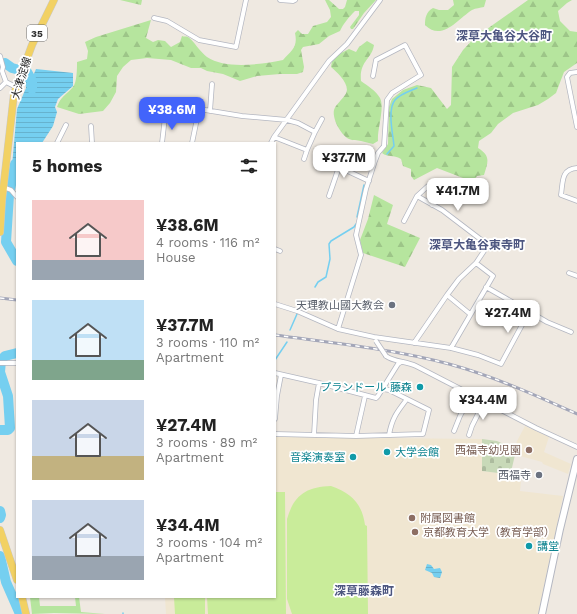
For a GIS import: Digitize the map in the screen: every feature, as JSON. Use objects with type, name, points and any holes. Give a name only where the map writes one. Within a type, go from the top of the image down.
[{"type":"main road","name":"大津淀線","points":[[0,232],[1,200],[7,188],[16,87],[32,45],[54,0]]},
{"type":"main road","points":[[0,534],[16,577]]},
{"type":"main road","points":[[22,598],[26,614]]},
{"type":"street","points":[[154,18],[167,21],[199,40],[236,47],[246,0]]},
{"type":"street","points":[[280,0],[296,0]]},
{"type":"street","points":[[272,142],[329,61],[346,44],[380,0]]},
{"type":"street","points":[[338,329],[361,255],[356,235],[357,222],[367,180],[378,153],[384,146],[387,100],[392,92],[421,75],[405,45],[376,60],[373,76]]},
{"type":"street","points":[[0,56],[6,82],[16,87]]},
{"type":"street","points":[[577,72],[570,73],[567,77],[577,127]]},
{"type":"street","points":[[0,88],[6,82]]},
{"type":"street","points":[[210,111],[212,84]]},
{"type":"street","points":[[192,142],[199,109],[286,120],[298,123],[315,132]]},
{"type":"street","points":[[162,142],[165,117]]},
{"type":"street","points":[[304,159],[322,119]]},
{"type":"street","points":[[58,142],[66,125]]},
{"type":"street","points":[[91,126],[92,142]]},
{"type":"street","points":[[274,137],[307,150]]},
{"type":"street","points":[[329,196],[339,167],[367,180]]},
{"type":"street","points":[[577,168],[570,168],[565,173],[561,196],[577,201]]},
{"type":"street","points":[[404,221],[417,196],[428,186],[438,191],[432,205]]},
{"type":"street","points":[[7,188],[16,197]]},
{"type":"street","points":[[414,343],[459,279],[476,263],[488,245],[442,210],[417,196]]},
{"type":"street","points":[[276,250],[280,251]]},
{"type":"street","points":[[451,348],[493,276],[476,263]]},
{"type":"street","points":[[569,273],[577,276]]},
{"type":"street","points":[[486,287],[547,322],[570,332]]},
{"type":"street","points":[[447,295],[470,314]]},
{"type":"street","points":[[276,304],[299,312],[338,329],[375,339],[451,348],[478,355],[501,364],[529,312]]},
{"type":"street","points":[[375,339],[388,358],[401,362],[407,362],[418,367],[536,428],[577,447]]},
{"type":"street","points":[[276,374],[319,383],[365,396],[377,397],[398,364],[401,362]]},
{"type":"street","points":[[1,364],[16,363]]},
{"type":"street","points":[[276,408],[281,375]]},
{"type":"street","points":[[314,435],[316,400],[319,383]]},
{"type":"street","points":[[276,434],[368,436],[423,434],[429,410],[383,388]]},
{"type":"street","points":[[469,436],[472,426],[495,390]]},
{"type":"street","points":[[454,431],[471,395]]},
{"type":"street","points":[[356,436],[365,396]]},
{"type":"street","points":[[389,435],[391,423],[395,414],[407,399]]},
{"type":"street","points":[[542,614],[561,523],[577,459]]},
{"type":"shaded area","name":"西福寺幼児園","points":[[525,426],[549,437],[544,452],[571,464],[568,474],[543,464],[542,462],[513,454],[517,441]]},
{"type":"shaded area","name":"京都教育大学（教育学部）","points":[[276,437],[482,439],[482,471],[506,474],[521,481],[520,491],[563,496],[538,614],[166,614],[165,598],[276,598]]},
{"type":"green space","points":[[120,0],[142,0],[141,5]]},
{"type":"green space","points":[[325,0],[329,0],[339,9],[343,9],[347,0],[376,0],[364,13],[353,29],[350,27],[359,15],[359,11],[355,11],[353,13],[344,23],[340,31],[329,36],[319,44],[303,47],[301,50],[304,67],[303,72],[297,74],[257,76],[240,81],[223,74],[207,71],[201,68],[191,68],[171,60],[147,58],[131,60],[123,67],[117,76],[116,92],[110,103],[103,111],[79,114],[57,107],[62,98],[74,85],[77,62],[87,59],[88,51],[85,42],[96,37],[151,20],[146,38],[153,42],[158,40],[165,41],[171,47],[180,42],[182,36],[188,37],[207,57],[224,64],[245,65],[275,62],[283,60],[292,51],[296,42],[295,33],[298,30],[302,34],[308,34],[313,26],[327,22],[331,17],[330,10]]},
{"type":"green space","points":[[453,0],[486,0],[484,7],[472,10],[444,30],[431,30],[425,25],[426,15],[429,11],[433,8],[448,10],[454,5]]},
{"type":"green space","points":[[528,0],[572,0],[558,11],[560,21],[570,31],[577,32],[577,63],[564,72],[556,93],[538,105],[513,113],[498,124],[491,133],[479,141],[478,148],[487,157],[487,166],[484,175],[477,176],[474,180],[470,181],[437,168],[414,180],[411,176],[411,169],[403,166],[401,159],[382,153],[388,144],[389,107],[392,99],[403,90],[417,85],[431,88],[447,109],[451,105],[452,67],[463,50],[481,31],[487,29]]},
{"type":"green space","points":[[367,41],[374,45],[371,54],[362,69],[361,81],[378,95],[382,107],[378,141],[373,144],[349,139],[343,134],[338,126],[334,118],[334,110],[345,95],[347,88],[343,80],[331,67],[332,61],[339,54],[349,49],[356,52],[359,47]]},
{"type":"green space","points":[[374,195],[393,205],[387,224],[420,238],[405,267],[363,253],[360,240],[368,219]]},
{"type":"green space","points":[[482,439],[497,441],[515,449],[510,476],[506,474],[482,471]]},
{"type":"green space","points":[[331,486],[344,492],[354,500],[361,511],[365,525],[367,526],[368,614],[292,614],[287,599],[287,519],[293,504],[302,494],[315,488]]},
{"type":"green space","points":[[276,492],[285,492],[286,614],[208,614],[207,598],[276,598]]},
{"type":"green space","points":[[30,598],[39,598],[40,606],[76,606],[75,598],[79,598],[81,612],[105,614],[54,613],[32,614]]},
{"type":"green space","points":[[174,598],[205,598],[205,614],[175,614]]},
{"type":"water","points":[[36,69],[73,73],[73,86],[58,99],[55,107],[57,112],[53,126],[43,142],[16,142],[16,175],[14,177],[9,176],[12,166],[17,109],[26,88],[25,79],[33,76]]},
{"type":"water","points":[[427,564],[431,565],[434,569],[440,568],[442,572],[440,578],[434,577],[432,573],[425,570]]},
{"type":"waterway","points":[[0,65],[5,63],[12,68],[27,72],[32,81],[32,89]]},
{"type":"waterway","points":[[387,154],[394,146],[391,116],[393,104],[400,96],[417,88]]},
{"type":"waterway","points":[[15,164],[9,195],[6,242],[16,259]]},
{"type":"waterway","points":[[357,217],[364,185]]},
{"type":"waterway","points":[[315,287],[318,282],[326,277],[330,259],[329,244],[331,241],[354,227],[356,224]]},
{"type":"waterway","points":[[290,330],[297,314]]},
{"type":"waterway","points":[[276,358],[287,342]]},
{"type":"waterway","points":[[0,430],[8,430],[10,428],[8,396],[0,372],[1,360],[5,356],[16,353]]},
{"type":"waterway","points":[[0,511],[0,518]]},
{"type":"waterway","points":[[0,556],[6,582],[20,614]]},
{"type":"railway","points":[[0,298],[16,300]]},
{"type":"railway","points":[[276,335],[385,350],[449,364],[498,380],[577,414]]},
{"type":"place","name":"天理教山國大教会","points":[[392,305]]},
{"type":"place","name":"プランドール 藤森","points":[[420,387]]},
{"type":"place","name":"西福寺幼児園","points":[[529,450]]},
{"type":"place","name":"大学会館","points":[[387,452]]},
{"type":"place","name":"音楽演奏室","points":[[353,457]]},
{"type":"place","name":"西福寺","points":[[539,475]]},
{"type":"place","name":"附属図書館","points":[[412,518]]},
{"type":"place","name":"京都教育大学（教育学部）","points":[[415,532]]},
{"type":"place","name":"講堂","points":[[529,546]]},
{"type":"district","name":"深草大亀谷大谷町","points":[[504,36]]},
{"type":"district","name":"深草大亀谷東寺町","points":[[477,245]]},
{"type":"district","name":"深草藤森町","points":[[364,591]]}]
